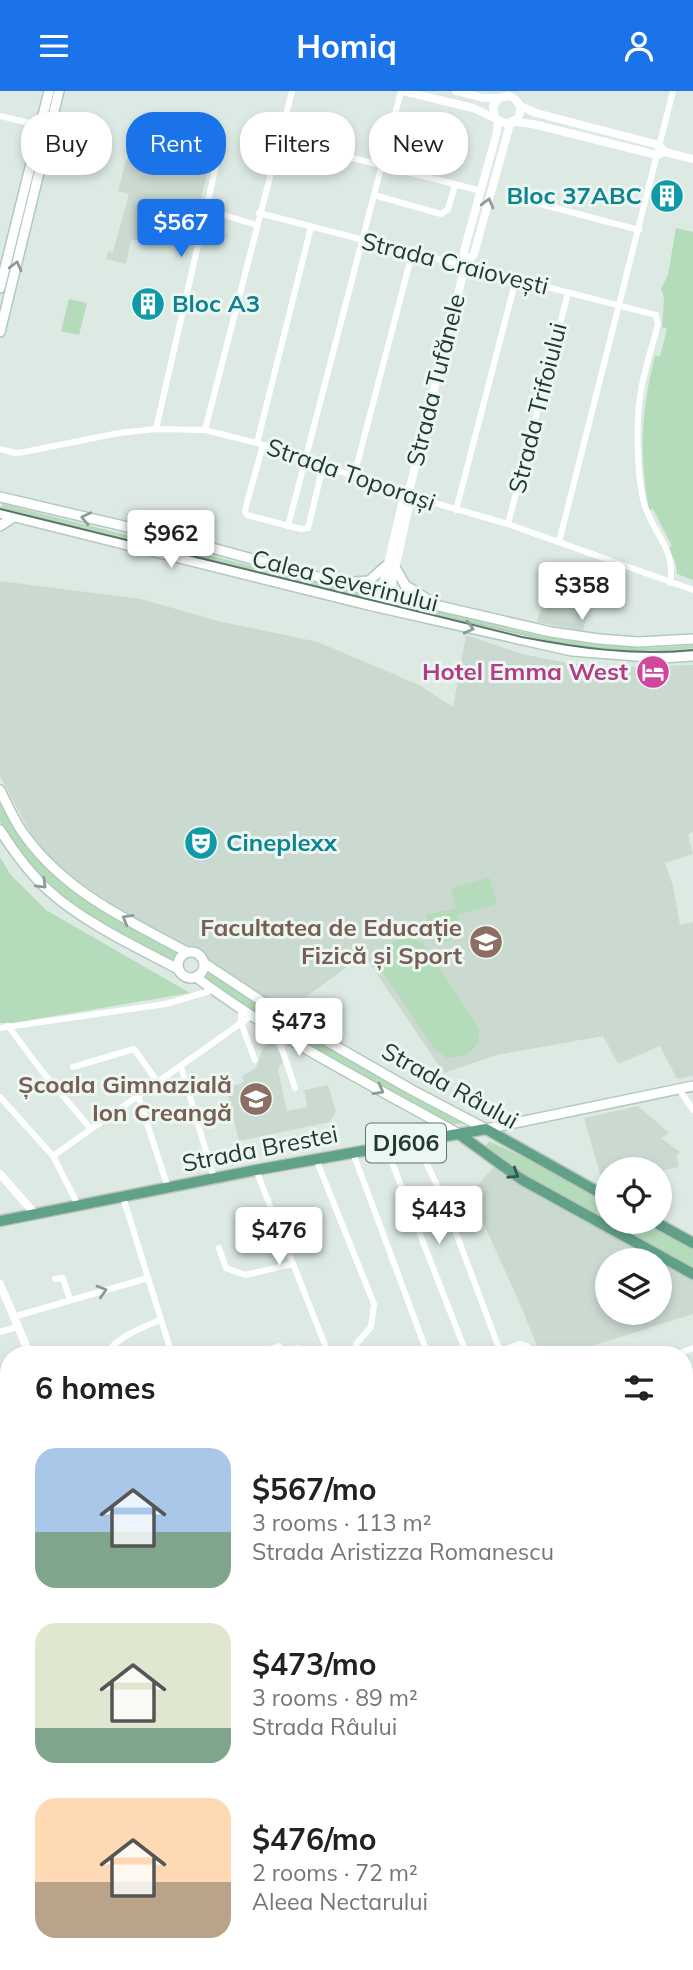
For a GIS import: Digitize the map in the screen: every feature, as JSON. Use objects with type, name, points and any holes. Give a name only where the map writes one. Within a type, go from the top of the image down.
[{"type":"main road","points":[[43,112],[49,91]]},
{"type":"main road","points":[[54,112],[60,91]]},
{"type":"main road","points":[[0,288],[28,175]]},
{"type":"main road","points":[[0,332],[39,175]]},
{"type":"main road","points":[[0,487],[16,499]]},
{"type":"main road","name":"Calea Severinului","points":[[0,497],[179,539],[344,583],[569,635],[638,642],[693,639]]},
{"type":"main road","name":"Calea Severinului","points":[[0,513],[382,608],[580,652],[661,657],[693,656]]},
{"type":"main road","points":[[0,526],[15,516]]},
{"type":"main road","points":[[344,583],[369,581],[392,567],[404,586],[431,602]]},
{"type":"main road","name":"Strada Râului","points":[[0,790],[25,836],[45,861],[94,901],[187,952],[198,953],[204,963],[290,1020],[595,1190]]},
{"type":"main road","name":"Strada Râului","points":[[0,830],[16,856],[48,891],[81,914],[178,969],[186,977],[196,977],[241,1010],[279,1033],[459,1134],[521,1179],[693,1274]]},
{"type":"main road","points":[[178,969],[178,959],[187,952]]},
{"type":"main road","points":[[196,977],[202,971],[204,963]]},
{"type":"main road","name":"Strada Brestei","points":[[0,1221],[256,1170],[507,1125],[693,1086]]},
{"type":"main road","points":[[507,1125],[504,1135],[507,1142]]},
{"type":"main road","points":[[672,1231],[693,1243]]},
{"type":"street","points":[[286,112],[292,91]]},
{"type":"street","points":[[396,112],[402,91],[473,109],[512,123],[533,124],[693,159]]},
{"type":"street","points":[[456,91],[483,99],[503,95],[518,99],[536,113],[660,151]]},
{"type":"street","points":[[559,542],[618,305],[660,151],[673,91]]},
{"type":"street","points":[[465,266],[464,251],[497,132],[492,109],[503,95]]},
{"type":"street","points":[[465,266],[474,254],[512,123],[520,115],[518,99]]},
{"type":"street","points":[[0,116],[21,121]]},
{"type":"street","points":[[156,429],[215,175]]},
{"type":"street","points":[[205,430],[269,175]]},
{"type":"street","points":[[288,526],[379,175]]},
{"type":"street","points":[[418,175],[481,191]]},
{"type":"street","points":[[374,195],[441,214],[448,209],[455,185]]},
{"type":"street","points":[[525,199],[639,230]]},
{"type":"street","points":[[207,210],[256,225]]},
{"type":"street","name":"Strada Craiovești","points":[[259,212],[412,254],[652,313],[658,319],[658,324],[640,396],[638,419],[641,484],[646,512],[671,559],[673,568],[670,583]]},
{"type":"street","points":[[311,227],[246,513],[305,530],[310,526],[323,466]]},
{"type":"street","points":[[354,476],[412,254]]},
{"type":"street","name":"Strada Tufănele","points":[[382,608],[402,504],[408,495],[465,266]]},
{"type":"street","points":[[456,510],[516,279]]},
{"type":"street","name":"Strada Trifoiului","points":[[508,524],[568,293]]},
{"type":"street","name":"Strada Toporași","points":[[0,449],[15,453],[24,452],[119,433],[156,429],[205,430],[260,444],[408,495],[508,524],[693,590]]},
{"type":"street","points":[[0,1028],[166,1004],[213,991]]},
{"type":"street","points":[[241,1010],[241,1023],[256,1061]]},
{"type":"street","points":[[53,1156],[251,1016]]},
{"type":"street","points":[[8,1026],[91,1129]]},
{"type":"street","points":[[279,1033],[295,1088]]},
{"type":"street","points":[[73,1067],[134,1049],[158,1081]]},
{"type":"street","points":[[181,1066],[214,1178]]},
{"type":"street","points":[[678,1089],[693,1110]]},
{"type":"street","points":[[138,1095],[168,1188]]},
{"type":"street","points":[[0,1097],[53,1156],[78,1205]]},
{"type":"street","points":[[416,1141],[443,1198],[494,1346]]},
{"type":"street","points":[[386,1147],[463,1346]]},
{"type":"street","points":[[353,1153],[425,1346]]},
{"type":"street","points":[[316,1159],[374,1304],[371,1327],[356,1346]]},
{"type":"street","points":[[256,1170],[325,1346]]},
{"type":"street","points":[[0,1174],[35,1213]]},
{"type":"street","points":[[123,1196],[169,1346]]},
{"type":"street","points":[[219,1248],[226,1268],[245,1275],[293,1264]]},
{"type":"street","points":[[13,1317],[148,1278]]},
{"type":"street","points":[[55,1279],[64,1279],[70,1300]]},
{"type":"street","points":[[0,1284],[26,1346]]},
{"type":"street","points":[[112,1346],[160,1319]]},
{"type":"street","points":[[0,1332],[18,1327]]},
{"type":"shaded area","points":[[126,159],[126,175],[207,175],[192,233],[144,222],[137,240],[131,240],[126,264],[106,259],[108,251],[113,252],[129,194],[118,191]]},
{"type":"shaded area","points":[[0,581],[141,599],[218,621],[318,642],[419,685],[453,707],[466,635],[522,654],[568,663],[618,667],[693,665],[693,832],[688,834],[693,854],[665,863],[673,886],[680,925],[693,922],[693,1076],[677,1079],[660,1046],[618,1064],[603,1036],[497,1055],[444,1073],[364,955],[292,1007],[279,1009],[73,879],[31,834],[0,776]]},
{"type":"shaded area","points":[[545,595],[589,607],[583,631],[537,622]]},
{"type":"shaded area","name":"Școala Gimnazială Ion Creangă","points":[[273,1041],[283,1060],[278,1070],[287,1111],[307,1107],[304,1090],[328,1085],[336,1111],[330,1122],[239,1141],[226,1088],[244,1082],[242,1076],[256,1068],[263,1048]]},
{"type":"shaded area","points":[[638,1106],[669,1133],[661,1138],[680,1152],[676,1156],[679,1167],[672,1168],[672,1157],[595,1157],[584,1118]]},
{"type":"shaded area","points":[[495,1166],[595,1223],[595,1234],[615,1234],[640,1248],[595,1248],[595,1325],[658,1325],[593,1346],[537,1346],[470,1193]]},
{"type":"shaded area","points":[[672,1266],[693,1278],[693,1314],[672,1321]]},
{"type":"green space","points":[[676,228],[693,232],[693,580],[677,574],[669,548],[672,546],[653,509],[649,510],[643,451],[644,414],[650,376],[655,356],[660,356],[667,329],[662,327],[664,297],[661,289],[668,275]]},
{"type":"green space","points":[[69,299],[87,303],[79,335],[61,331]]},
{"type":"green space","points":[[2,504],[365,594],[365,598],[2,507]]},
{"type":"green space","points":[[410,604],[515,630],[586,643],[657,647],[693,645],[693,648],[621,650],[550,641],[409,607]]},
{"type":"green space","points":[[0,799],[41,863],[88,902],[178,952],[172,963],[71,902],[35,871],[3,830],[0,821]]},
{"type":"green space","points":[[0,857],[10,874],[46,910],[190,993],[0,1023]]},
{"type":"green space","points":[[489,877],[497,904],[457,915],[463,936],[435,945],[426,915],[456,908],[451,888]]},
{"type":"green space","points":[[408,936],[423,943],[479,1028],[479,1043],[465,1056],[447,1058],[434,1049],[383,973],[383,959],[387,949],[391,944]]},
{"type":"green space","points":[[208,972],[287,1023],[468,1123],[453,1124],[406,1101],[281,1030],[201,980]]},
{"type":"green space","points":[[489,1141],[595,1194],[595,1215],[508,1166],[486,1146]]},
{"type":"green space","points":[[630,1234],[666,1234],[693,1249],[693,1269],[672,1257],[672,1248],[655,1248]]},
{"type":"tram line","points":[[0,509],[522,637],[607,650],[693,650]]},
{"type":"place","name":"Bloc 37ABC","points":[[667,196]]},
{"type":"place","name":"Bloc A3","points":[[148,304]]},
{"type":"place","name":"Hotel Emma West","points":[[653,672]]},
{"type":"place","name":"Cineplexx","points":[[201,843]]},
{"type":"place","name":"Facultatea de Educație Fizică și Sport","points":[[486,942]]},
{"type":"place","name":"Școala Gimnazială Ion Creangă","points":[[256,1099]]}]
